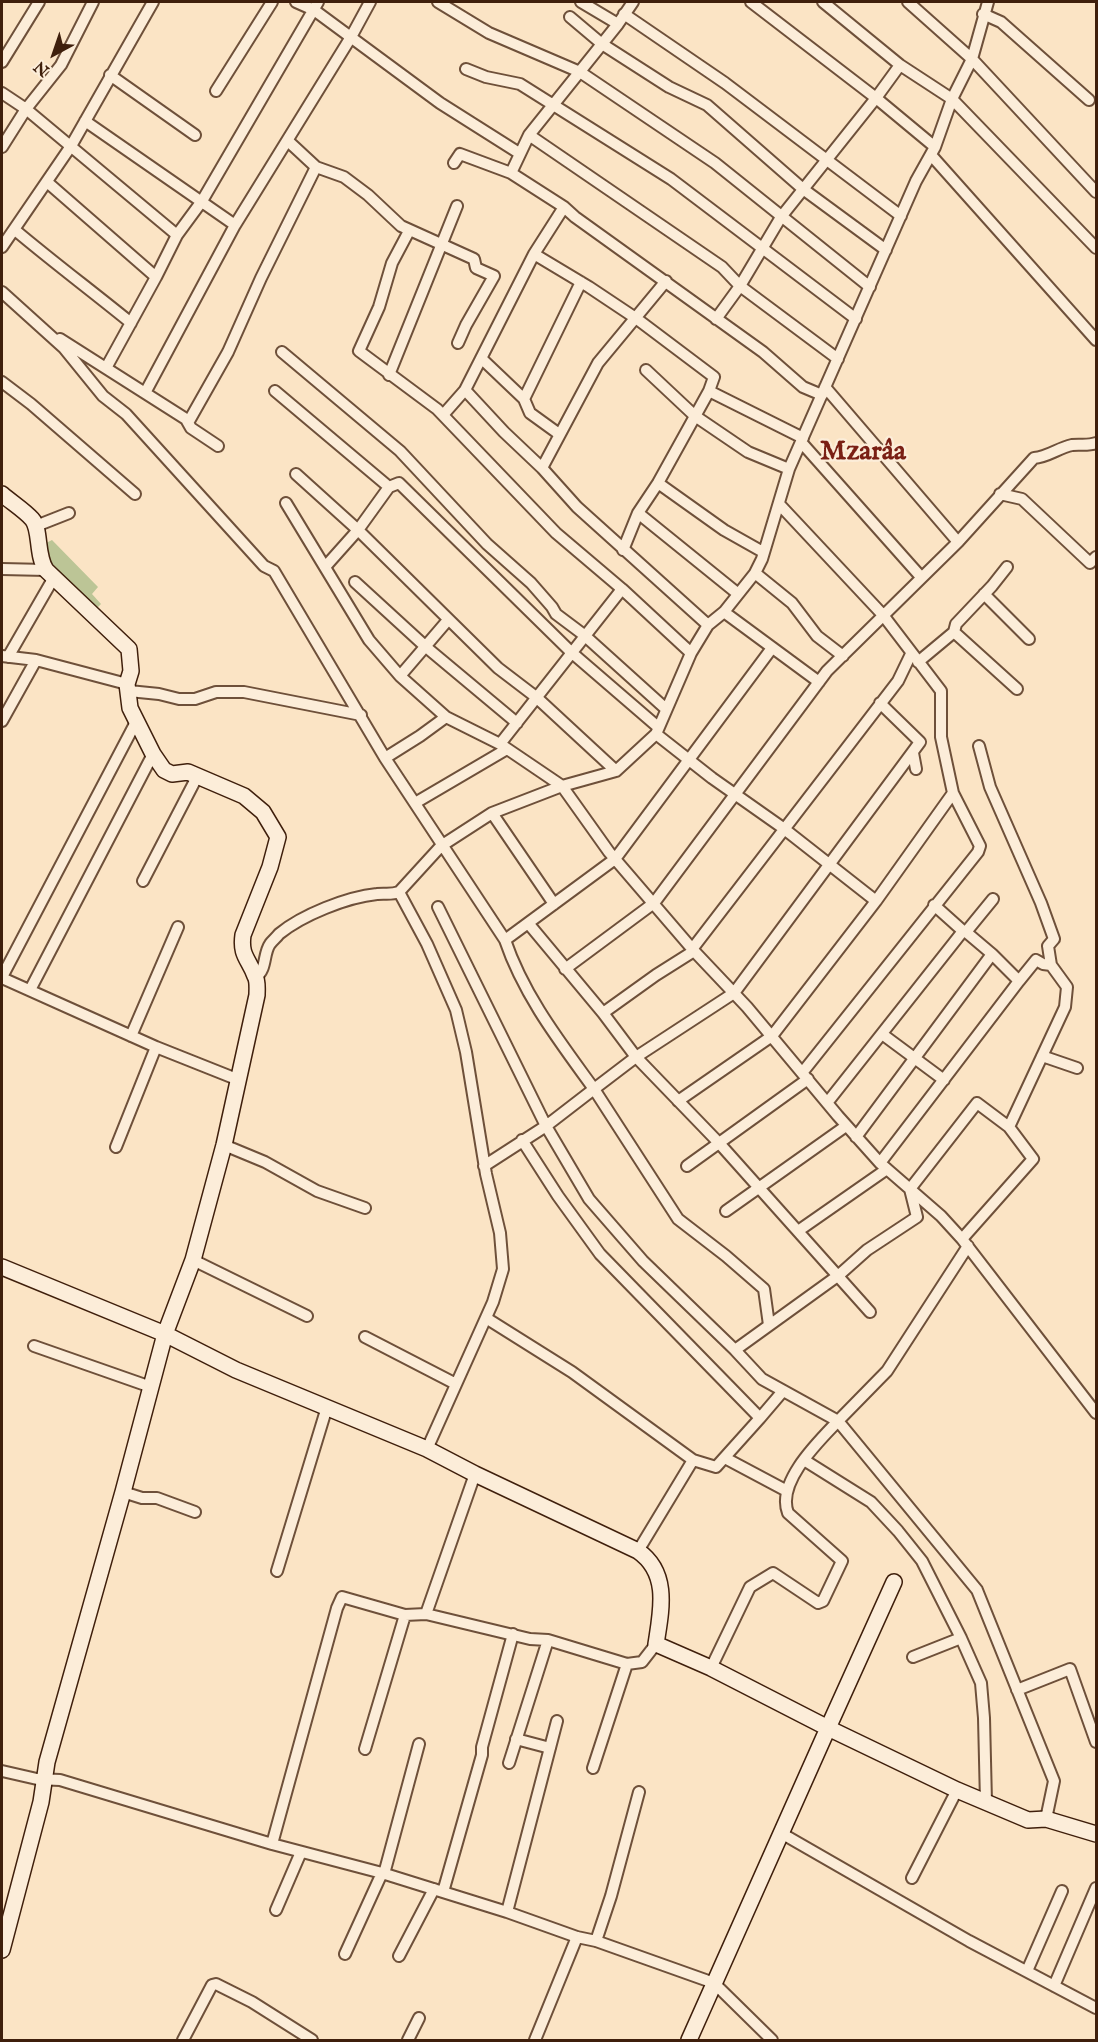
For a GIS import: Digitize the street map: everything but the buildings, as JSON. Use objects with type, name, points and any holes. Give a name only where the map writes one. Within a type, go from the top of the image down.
[{"type":"street","points":[[2,62],[39,2]]},
{"type":"street","points":[[2,147],[26,110],[61,64],[93,2]]},
{"type":"street","points":[[2,247],[71,146],[153,2]]},
{"type":"street","points":[[216,91],[272,2]]},
{"type":"street","points":[[296,2],[316,6],[351,37],[440,103],[519,153]]},
{"type":"street","points":[[145,393],[235,225],[351,37],[370,2]]},
{"type":"street","points":[[438,2],[489,33],[580,72],[715,163],[870,287]]},
{"type":"street","points":[[581,2],[621,19],[725,83],[901,216]]},
{"type":"street","points":[[511,173],[529,135],[555,105],[633,2]]},
{"type":"street","points":[[751,2],[876,98],[933,151],[1096,340]]},
{"type":"street","points":[[823,2],[900,64],[952,99],[1096,248]]},
{"type":"street","points":[[908,2],[972,58],[1096,192]]},
{"type":"street","points":[[256,977],[262,973],[269,944],[281,933],[306,918],[344,901],[377,894],[392,895],[399,892],[441,846],[492,813],[562,786],[616,771],[657,731],[691,653],[708,624],[724,612],[755,573],[789,469],[916,181],[933,151],[952,99],[972,58],[988,2]]},
{"type":"street","points":[[106,368],[177,235],[202,201],[316,6]]},
{"type":"street","points":[[983,14],[1002,22],[1089,100]]},
{"type":"street","points":[[570,17],[602,44],[669,87],[707,105],[803,189],[886,250]]},
{"type":"street","points":[[716,319],[740,286],[781,217],[876,98],[900,64]]},
{"type":"street","points":[[466,69],[486,77],[520,84],[671,179],[856,320]]},
{"type":"street","points":[[110,75],[195,135]]},
{"type":"street","points":[[2,93],[71,146],[177,235]]},
{"type":"street","points":[[85,122],[235,225]]},
{"type":"street","points":[[529,135],[722,267],[740,286],[838,359]]},
{"type":"street","points":[[288,141],[316,167],[344,177],[368,195],[401,226],[474,259],[476,268],[494,276],[458,343]]},
{"type":"street","points":[[454,164],[460,154],[511,173],[564,207],[763,352],[803,387],[824,391],[958,542]]},
{"type":"street","points":[[187,421],[191,419],[228,352],[261,278],[316,167]]},
{"type":"street","points":[[47,182],[156,277]]},
{"type":"street","points":[[389,375],[457,206]]},
{"type":"street","points":[[443,415],[465,390],[534,254],[564,207]]},
{"type":"street","points":[[15,230],[73,279],[91,290],[131,323]]},
{"type":"street","points":[[409,231],[392,263],[379,307],[359,351],[443,415],[556,533],[622,589],[691,653]]},
{"type":"street","points":[[534,254],[637,319],[714,377],[714,393],[695,416],[658,483],[638,513],[623,550]]},
{"type":"street","points":[[542,468],[598,363],[637,319],[666,281]]},
{"type":"street","points":[[524,399],[581,282]]},
{"type":"street","points":[[2,291],[64,348],[103,396],[126,414],[264,566],[274,571],[385,758],[505,940],[513,964],[542,1016],[594,1089],[678,1219],[764,1289],[770,1325]]},
{"type":"street","points":[[44,329],[187,421],[191,428],[218,446]]},
{"type":"street","points":[[282,352],[400,451],[487,544],[531,583],[556,614],[584,635],[666,709]]},
{"type":"street","points":[[482,359],[524,399],[530,413],[559,434]]},
{"type":"street","points":[[646,370],[695,416],[748,452],[789,469]]},
{"type":"street","points":[[2,382],[31,404],[135,494]]},
{"type":"street","points":[[465,390],[577,507],[708,624]]},
{"type":"street","points":[[275,391],[389,487]]},
{"type":"street","points":[[714,393],[802,440],[921,577]]},
{"type":"street","points":[[565,969],[654,903],[819,682],[958,542],[1034,458],[1046,457],[1071,445],[1096,443]]},
{"type":"street","points":[[296,474],[358,530],[498,668],[536,697],[616,771]]},
{"type":"street","points":[[325,567],[358,530],[389,487],[399,483],[571,652],[687,760],[783,828],[876,901]]},
{"type":"street","points":[[658,483],[724,530],[763,552]]},
{"type":"street","points":[[2,494],[33,519],[36,526],[40,561],[50,575],[129,649],[130,708],[153,754],[164,770],[172,774],[188,772],[198,775],[244,795],[263,812],[278,837],[270,867],[243,935],[241,946],[256,977],[257,995],[224,1145],[193,1260],[165,1334],[47,1762],[41,1802],[2,1950]]},
{"type":"street","points":[[1000,494],[1022,499],[1090,563],[1096,557]]},
{"type":"street","points":[[286,503],[369,640],[400,676],[446,717],[504,746],[562,786],[615,859],[693,950],[772,1036],[846,1126],[883,1166],[941,1216],[965,1242],[1096,1413]]},
{"type":"street","points":[[687,1166],[805,1076],[934,905],[978,852],[980,846],[953,793],[941,737],[941,691],[883,615],[779,504]]},
{"type":"street","points":[[36,526],[69,513]]},
{"type":"street","points":[[638,513],[737,593]]},
{"type":"street","points":[[603,1013],[693,950],[783,828],[915,658],[954,632],[956,624],[1007,567]]},
{"type":"street","points":[[2,569],[50,575]]},
{"type":"street","points":[[755,573],[792,603],[818,636],[843,656]]},
{"type":"street","points":[[50,575],[5,656],[36,660],[128,688],[178,699],[195,699],[216,692],[244,692],[361,716]]},
{"type":"street","points":[[355,582],[426,647],[517,723]]},
{"type":"street","points":[[415,802],[504,746],[536,697],[622,589]]},
{"type":"street","points":[[984,594],[1029,639]]},
{"type":"street","points":[[724,612],[819,682]]},
{"type":"street","points":[[400,676],[447,620]]},
{"type":"street","points":[[954,632],[1017,689]]},
{"type":"street","points":[[505,940],[615,859],[772,648]]},
{"type":"street","points":[[2,721],[36,660]]},
{"type":"street","points":[[484,1166],[546,1126],[636,1057],[734,993],[920,742],[880,703]]},
{"type":"street","points":[[385,758],[446,717]]},
{"type":"street","points":[[137,720],[2,978],[156,1047],[239,1080]]},
{"type":"street","points":[[979,746],[993,795],[1041,903],[1054,939],[1048,946],[1051,965],[1067,987],[1065,1006],[1009,1127]]},
{"type":"street","points":[[913,753],[916,769]]},
{"type":"street","points":[[30,990],[153,754]]},
{"type":"street","points":[[143,881],[198,775]]},
{"type":"street","points":[[678,1101],[772,1036],[876,901],[953,793]]},
{"type":"street","points":[[492,813],[554,904]]},
{"type":"street","points":[[399,892],[427,944],[456,1010],[466,1052],[484,1166],[500,1233],[503,1269],[486,1318],[427,1449]]},
{"type":"street","points":[[827,1103],[993,899]]},
{"type":"street","points":[[934,905],[992,954],[1019,981]]},
{"type":"street","points":[[438,907],[546,1126],[589,1199],[643,1261],[762,1379],[838,1421],[976,1590],[1054,1781],[1046,1819]]},
{"type":"street","points":[[528,923],[603,1013],[636,1057],[718,1143],[870,1312]]},
{"type":"street","points":[[131,1036],[178,927]]},
{"type":"street","points":[[856,1137],[992,954]]},
{"type":"street","points":[[798,1231],[883,1166],[944,1080],[1036,960],[1051,965]]},
{"type":"street","points":[[882,1034],[944,1080]]},
{"type":"street","points":[[116,1148],[156,1047]]},
{"type":"street","points":[[1042,1056],[1077,1068]]},
{"type":"street","points":[[711,1668],[754,1584],[773,1573],[821,1603],[842,1561],[788,1513],[787,1491],[806,1454],[887,1371],[965,1242],[1033,1159],[1009,1127],[977,1103],[910,1189]]},
{"type":"street","points":[[726,1211],[846,1126]]},
{"type":"street","points":[[522,1140],[558,1196],[600,1254],[760,1418]]},
{"type":"street","points":[[224,1145],[265,1162],[317,1191],[365,1208]]},
{"type":"street","points":[[735,1350],[839,1275],[867,1250],[917,1217],[910,1189]]},
{"type":"street","points":[[193,1260],[307,1316]]},
{"type":"street","points":[[2,1267],[165,1334],[236,1370],[427,1449],[638,1551],[649,1558],[658,1576],[661,1607],[656,1644],[642,1662],[627,1664],[548,1640],[530,1639],[426,1614],[405,1615],[342,1597],[272,1844]]},
{"type":"street","points":[[486,1318],[573,1372],[693,1460],[714,1467],[725,1458],[783,1391]]},
{"type":"street","points":[[366,1338],[456,1384]]},
{"type":"street","points":[[33,1346],[151,1387]]},
{"type":"street","points":[[277,1571],[327,1407]]},
{"type":"street","points":[[725,1458],[787,1491]]},
{"type":"street","points":[[638,1551],[693,1460]]},
{"type":"street","points":[[804,1460],[813,1468],[871,1502],[922,1561],[981,1683],[986,1802]]},
{"type":"street","points":[[426,1614],[475,1474]]},
{"type":"street","points":[[123,1492],[142,1498],[157,1498],[195,1512]]},
{"type":"street","points":[[689,2040],[894,1582]]},
{"type":"street","points":[[365,1749],[405,1615]]},
{"type":"street","points":[[399,1956],[439,1891],[482,1755],[482,1747],[513,1634]]},
{"type":"street","points":[[913,1658],[960,1638]]},
{"type":"street","points":[[509,1763],[548,1640]]},
{"type":"street","points":[[656,1644],[711,1668],[957,1790],[1028,1820],[1046,1819],[1096,1833]]},
{"type":"street","points":[[593,1768],[627,1664]]},
{"type":"street","points":[[1017,1689],[1070,1669],[1096,1742]]},
{"type":"street","points":[[507,1912],[557,1721]]},
{"type":"street","points":[[516,1739],[550,1748]]},
{"type":"street","points":[[345,1954],[383,1873],[419,1744]]},
{"type":"street","points":[[2,1771],[45,1780],[60,1780],[272,1844],[383,1873],[507,1912],[577,1937],[597,1941],[714,1983],[772,2040]]},
{"type":"street","points":[[912,1878],[957,1790]]},
{"type":"street","points":[[597,1941],[639,1792]]},
{"type":"street","points":[[781,1833],[969,1941],[1096,2008]]},
{"type":"street","points":[[276,1910],[301,1852]]},
{"type":"street","points":[[1054,1986],[1096,1888]]},
{"type":"street","points":[[1027,1971],[1062,1891]]},
{"type":"street","points":[[536,2040],[577,1937]]},
{"type":"street","points":[[183,2040],[212,1985],[216,1984],[252,2002],[312,2040]]},
{"type":"street","points":[[408,2040],[419,2018]]},
{"type":"green space","points":[[52,540],[98,587],[92,594],[101,604],[94,611],[48,563],[46,543]]},
{"type":"district","name":"Mzarâa","points":[[863,453]]}]
